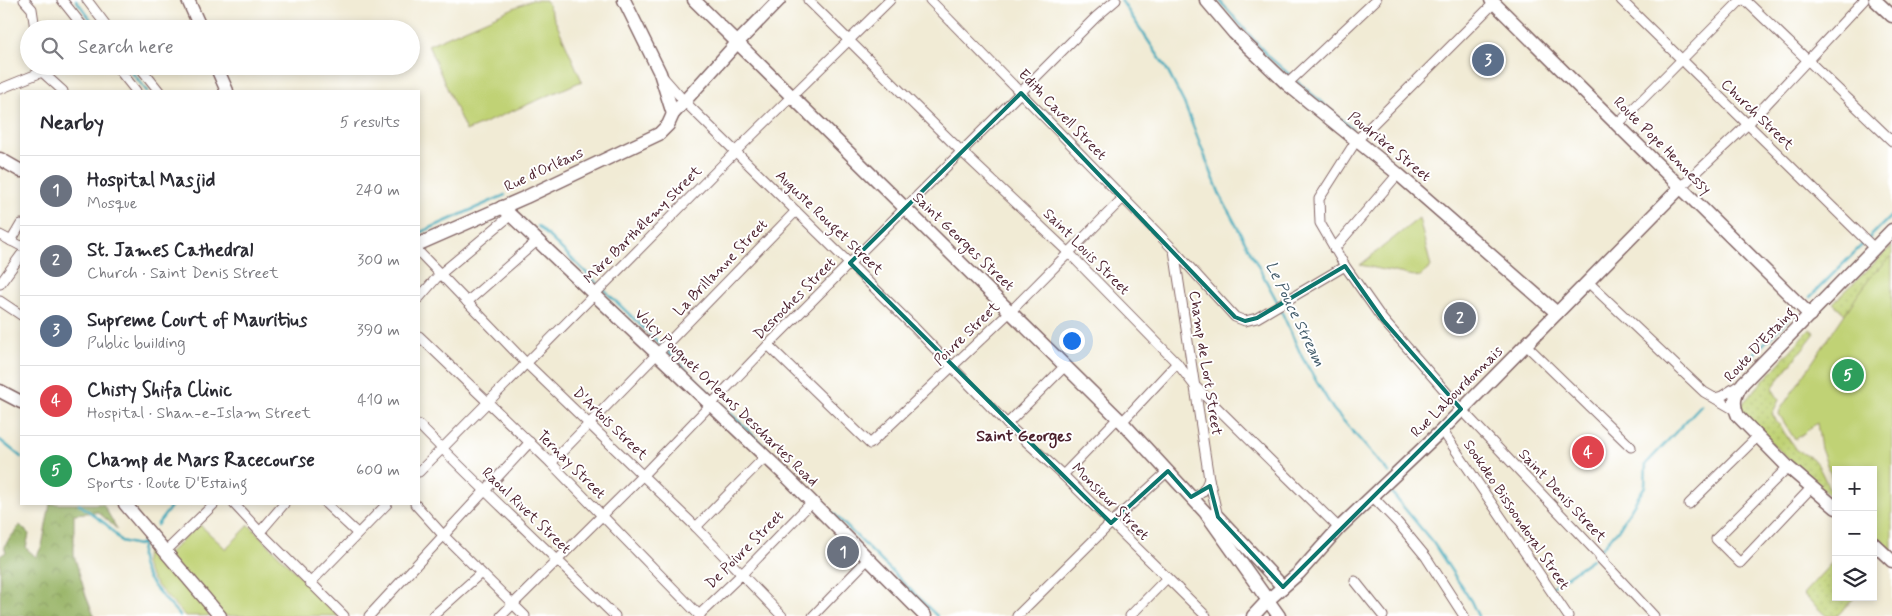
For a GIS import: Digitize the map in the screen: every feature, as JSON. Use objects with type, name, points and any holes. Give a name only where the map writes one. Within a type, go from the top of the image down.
[{"type":"main road","points":[[188,0],[197,20]]},
{"type":"main road","points":[[624,0],[660,73],[673,114]]},
{"type":"main road","name":"Saint Georges Street","points":[[694,0],[1120,420],[1205,512],[1279,616]]},
{"type":"main road","name":"Rue d'Orléans","points":[[420,244],[507,211],[523,198],[659,134],[668,125],[673,114],[684,101],[779,0]]},
{"type":"main road","name":"Poudrière Street","points":[[1206,0],[1234,33],[1287,84],[1398,174],[1556,313]]},
{"type":"main road","points":[[1875,0],[1892,16]]},
{"type":"main road","name":"Route Pope Hennessy","points":[[1493,1],[1810,315]]},
{"type":"main road","points":[[220,75],[227,90]]},
{"type":"main road","points":[[0,159],[20,170]]},
{"type":"main road","name":"Rue Labourdonnais","points":[[1253,616],[1299,573],[1339,528],[1384,488],[1442,430],[1681,188]]},
{"type":"main road","points":[[523,198],[518,211],[520,220],[525,228]]},
{"type":"main road","name":"Volcy Pougnet Orleans Deschartes Road","points":[[507,211],[765,457],[925,616]]},
{"type":"main road","name":"Route D'Estaing","points":[[1735,410],[1735,396],[1743,383],[1892,230]]},
{"type":"main road","points":[[0,391],[20,401]]},
{"type":"main road","points":[[1735,410],[1738,416],[1788,466],[1832,504]]},
{"type":"main road","points":[[126,505],[220,616]]},
{"type":"main road","name":"Saint Georges Street","points":[[1205,512],[1218,518],[1282,587]]},
{"type":"main road","points":[[1877,547],[1892,561]]},
{"type":"main road","points":[[1236,557],[1247,548]]},
{"type":"street","points":[[24,0],[32,9],[34,20]]},
{"type":"street","points":[[62,0],[78,20]]},
{"type":"street","points":[[87,0],[103,20]]},
{"type":"street","name":"Saint Louis Street","points":[[808,0],[962,152],[1069,253],[1177,363],[1194,385],[1339,528]]},
{"type":"street","name":"Mère Barthélemy Street","points":[[420,471],[736,151],[890,0]]},
{"type":"street","name":"Edith Cavell Street","points":[[930,0],[1174,250],[1235,317],[1240,320],[1251,320],[1290,300],[1345,266]]},
{"type":"street","points":[[1287,84],[1376,0]]},
{"type":"street","name":"Church Street","points":[[1621,0],[1874,248]]},
{"type":"street","points":[[1618,124],[1743,0],[1892,141]]},
{"type":"street","points":[[1681,188],[1747,125],[1864,0]]},
{"type":"street","name":"Saint Denis Street","points":[[1493,1],[1356,141],[1319,199],[1320,223],[1345,266],[1384,320],[1461,409],[1654,616]]},
{"type":"street","name":"Desroches Street","points":[[501,616],[643,475],[850,263],[1113,2]]},
{"type":"street","name":"Auguste Rouget Street","points":[[660,73],[684,101],[850,263],[952,367]]},
{"type":"street","points":[[0,88],[29,75]]},
{"type":"street","points":[[48,75],[62,90]]},
{"type":"street","points":[[123,75],[135,90]]},
{"type":"street","points":[[146,75],[158,90]]},
{"type":"street","points":[[1334,249],[1398,174]]},
{"type":"street","name":"Poivre Street","points":[[768,346],[870,444],[1011,311],[1123,198]]},
{"type":"street","points":[[420,297],[440,275],[507,211]]},
{"type":"street","name":"La Brillanne Street","points":[[551,463],[796,211]]},
{"type":"street","points":[[11,241],[20,226]]},
{"type":"street","points":[[0,235],[20,246]]},
{"type":"street","points":[[467,302],[538,240]]},
{"type":"street","name":"Champ de Lort Street","points":[[1174,250],[1209,479],[1218,518]]},
{"type":"street","name":"D'Artois Street","points":[[420,253],[526,363],[696,527],[782,616]]},
{"type":"street","points":[[0,284],[20,256]]},
{"type":"street","points":[[1588,282],[1704,392],[1735,410]]},
{"type":"street","points":[[0,301],[20,314]]},
{"type":"street","name":"Ternay Street","points":[[420,337],[551,463],[699,616]]},
{"type":"street","points":[[1526,345],[1631,447]]},
{"type":"street","points":[[1064,475],[1177,363]]},
{"type":"street","points":[[1007,424],[1066,365]]},
{"type":"street","name":"Monsieur Street","points":[[952,367],[1007,424],[1064,475],[1206,616]]},
{"type":"street","points":[[1714,398],[1722,396],[1743,383]]},
{"type":"street","name":"Saint Denis Street","points":[[1461,409],[1593,548],[1604,560],[1461,409]]},
{"type":"street","name":"Raoul Rivet Street","points":[[420,425],[442,449],[614,616]]},
{"type":"street","name":"Sookdeo Bissoondoyal Street","points":[[1442,430],[1568,616]]},
{"type":"street","points":[[1689,504],[1758,436]]},
{"type":"street","points":[[369,616],[530,442]]},
{"type":"street","points":[[696,527],[765,457]]},
{"type":"street","points":[[1788,466],[1716,540],[1740,563],[1812,487]]},
{"type":"street","points":[[1017,616],[1111,523],[1168,471]]},
{"type":"street","points":[[1191,497],[1198,496],[1203,492],[1209,479]]},
{"type":"street","points":[[1373,497],[1398,523],[1426,557],[1464,616]]},
{"type":"street","name":"De Poivre Street","points":[[699,616],[811,503]]},
{"type":"street","points":[[166,551],[213,505]]},
{"type":"street","points":[[235,505],[344,616]]},
{"type":"street","points":[[260,532],[283,505]]},
{"type":"street","points":[[327,505],[357,533]]},
{"type":"street","points":[[310,583],[386,505]]},
{"type":"street","points":[[416,505],[442,535],[526,616]]},
{"type":"street","points":[[813,616],[867,560]]},
{"type":"street","points":[[433,616],[481,573]]},
{"type":"street","points":[[1130,616],[1167,578]]},
{"type":"street","points":[[1356,581],[1384,616]]},
{"type":"highlighted area","points":[[1021,93],[1235,317],[1245,321],[1257,318],[1345,266],[1383,320],[1461,409],[1283,587],[1218,517],[1210,486],[1191,497],[1168,471],[1111,523],[850,263]]},
{"type":"green space","points":[[532,0],[546,0],[582,81],[466,131],[428,45]]},
{"type":"green space","points":[[1419,218],[1431,267],[1419,277],[1360,265]]},
{"type":"green space","points":[[1892,246],[1892,256],[1870,278],[1846,315],[1833,303]]},
{"type":"green space","points":[[1892,256],[1892,554],[1877,540],[1877,466],[1832,466],[1832,478],[1821,449],[1817,423],[1795,440],[1779,414],[1870,278]]},
{"type":"green space","points":[[1810,329],[1815,333],[1772,388],[1779,400],[1772,414],[1796,450],[1812,458],[1818,465],[1832,494],[1832,498],[1745,419],[1741,409],[1742,404]]},
{"type":"green space","points":[[50,505],[104,505],[117,529],[98,512],[74,514],[74,555],[94,616],[0,616],[0,556],[6,552],[4,546],[20,525],[29,534],[26,548],[36,557],[42,546]]},
{"type":"green space","points":[[199,524],[226,549],[249,525],[339,616],[185,616],[154,581],[146,566],[145,557],[156,544],[167,555]]},
{"type":"green space","points":[[1832,562],[1832,601],[1851,601],[1837,616],[1826,616],[1803,594]]},
{"type":"waterway","points":[[76,0],[91,20]]},
{"type":"waterway","name":"Le Pouce Stream","points":[[1121,0],[1165,66],[1184,103],[1220,195],[1278,303]]},
{"type":"waterway","points":[[1219,0],[1268,56],[1290,75]]},
{"type":"waterway","points":[[134,75],[146,90]]},
{"type":"waterway","points":[[1297,81],[1352,129]]},
{"type":"waterway","points":[[420,233],[505,195]]},
{"type":"waterway","points":[[1868,239],[1892,215]]},
{"type":"waterway","points":[[538,226],[661,345]]},
{"type":"waterway","points":[[1810,297],[1864,243]]},
{"type":"waterway","name":"Le Pouce Stream","points":[[1280,308],[1302,357],[1333,409],[1389,473]]},
{"type":"waterway","points":[[1740,368],[1794,313]]},
{"type":"waterway","points":[[665,349],[784,466]]},
{"type":"waterway","points":[[1601,549],[1618,530],[1645,486],[1646,464],[1701,405]]},
{"type":"waterway","points":[[0,440],[20,456]]},
{"type":"waterway","points":[[802,483],[815,496]]},
{"type":"waterway","name":"Le Pouce Stream","points":[[1391,486],[1391,492],[1434,544],[1471,601],[1478,616]]},
{"type":"waterway","points":[[80,505],[107,525],[121,541],[138,545],[143,543]]},
{"type":"waterway","points":[[157,525],[172,505]]},
{"type":"waterway","points":[[833,513],[937,616]]},
{"type":"waterway","points":[[145,540],[141,551],[141,561],[145,571],[150,581],[180,616]]},
{"type":"waterway","points":[[1552,587],[1592,559]]},
{"type":"place","name":"Supreme Court of Mauritius","points":[[1488,60]]},
{"type":"place","name":"St. James Cathedral","points":[[1460,318]]},
{"type":"place","name":"Champ de Mars Racecourse","points":[[1848,375]]},
{"type":"place","name":"Chisty Shifa Clinic","points":[[1588,452]]},
{"type":"place","name":"Hospital Masjid","points":[[843,552]]},
{"type":"district","name":"Saint Georges","points":[[1024,436]]}]
